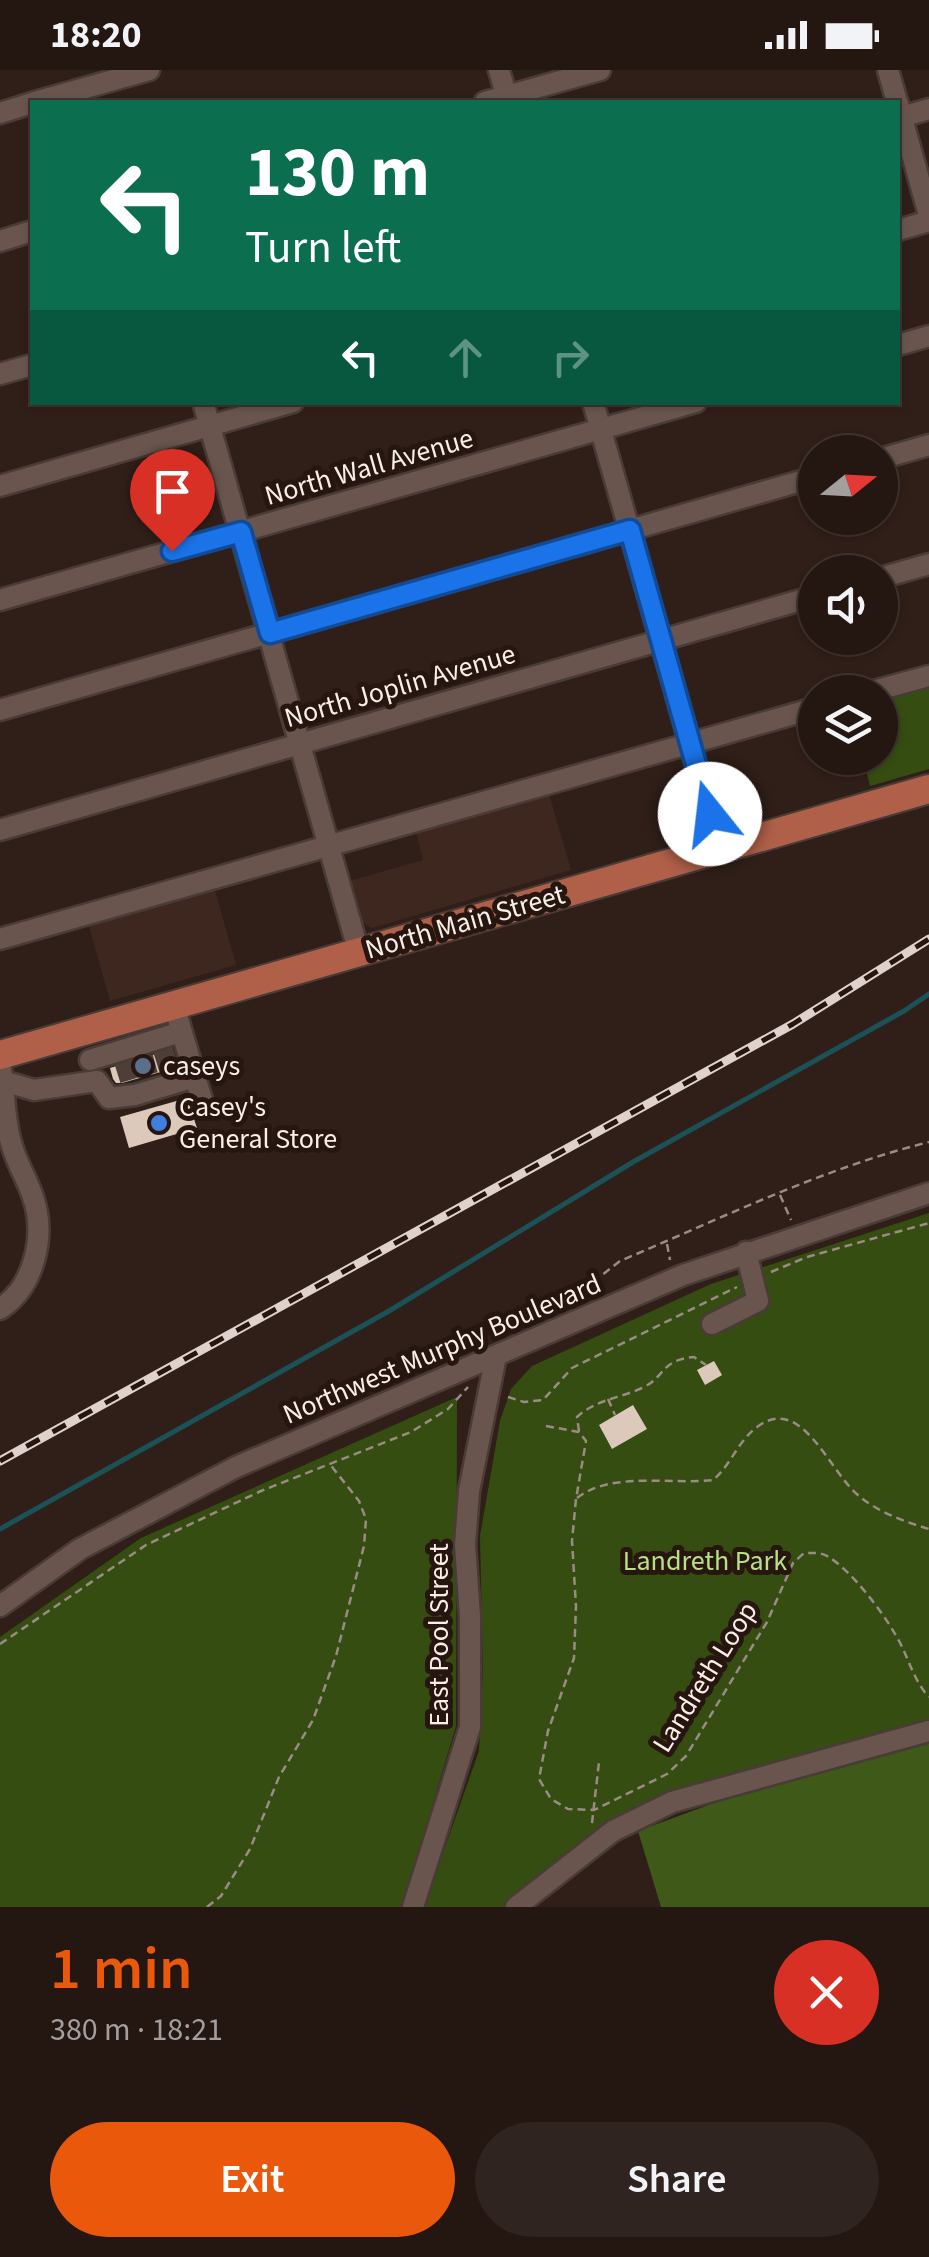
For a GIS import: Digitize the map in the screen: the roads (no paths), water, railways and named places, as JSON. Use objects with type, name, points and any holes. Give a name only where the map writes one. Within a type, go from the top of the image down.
[{"type":"main road","name":"North Main Street","points":[[1,1066],[82,1031],[178,1019],[359,952],[929,790]]},
{"type":"street","points":[[42,100],[110,75],[149,70]]},
{"type":"street","points":[[498,70],[500,100]]},
{"type":"street","points":[[503,100],[600,70]]},
{"type":"street","points":[[888,70],[896,100]]},
{"type":"street","points":[[110,75],[117,100]]},
{"type":"street","points":[[0,112],[30,104]]},
{"type":"street","points":[[900,110],[929,109]]},
{"type":"street","points":[[900,117],[929,218],[900,229]]},
{"type":"street","points":[[0,241],[30,233]]},
{"type":"street","points":[[900,344],[929,336]]},
{"type":"street","points":[[0,374],[30,366]]},
{"type":"street","points":[[204,405],[359,952]]},
{"type":"street","points":[[0,486],[283,405]]},
{"type":"street","points":[[594,405],[720,850]]},
{"type":"street","name":"North Wall Avenue","points":[[0,600],[686,405]]},
{"type":"street","points":[[898,453],[929,444]]},
{"type":"street","points":[[0,710],[798,482]]},
{"type":"street","points":[[898,573],[929,564]]},
{"type":"street","name":"North Joplin Avenue","points":[[0,830],[798,601]]},
{"type":"street","points":[[898,684],[929,676]]},
{"type":"street","points":[[0,939],[798,713]]},
{"type":"street","points":[[82,1031],[94,1071],[109,1098],[147,1066],[178,1019]]},
{"type":"street","points":[[178,1019],[204,1106]]},
{"type":"street","points":[[1,1066],[34,1090],[94,1071],[147,1066],[195,1077]]},
{"type":"street","points":[[1,1066],[12,1149],[32,1194],[38,1238],[30,1271],[5,1306]]},
{"type":"street","name":"Northwest Murphy Boulevard","points":[[0,1606],[80,1549],[187,1491],[588,1316],[746,1252],[929,1193]]},
{"type":"street","points":[[712,1324],[758,1302],[746,1252]]},
{"type":"street","name":"East Pool Street","points":[[412,1907],[470,1727],[470,1616],[465,1545],[469,1491],[496,1356]]},
{"type":"street","points":[[516,1907],[613,1830],[672,1802],[929,1730]]},
{"type":"waterway","points":[[0,1529],[389,1311],[633,1162],[929,994]]},
{"type":"tunnel","points":[[163,1050],[169,1069]]},
{"type":"tunnel","points":[[143,1057],[148,1075]]},
{"type":"tunnel","points":[[124,1061],[130,1080]]},
{"type":"railway","points":[[0,1461],[793,1024],[929,939]]},
{"type":"place","name":"caseys","points":[[143,1066]]},
{"type":"place","name":"Casey's General Store","points":[[159,1123]]},
{"type":"park label","name":"Landreth Park","points":[[705,1561]]}]
